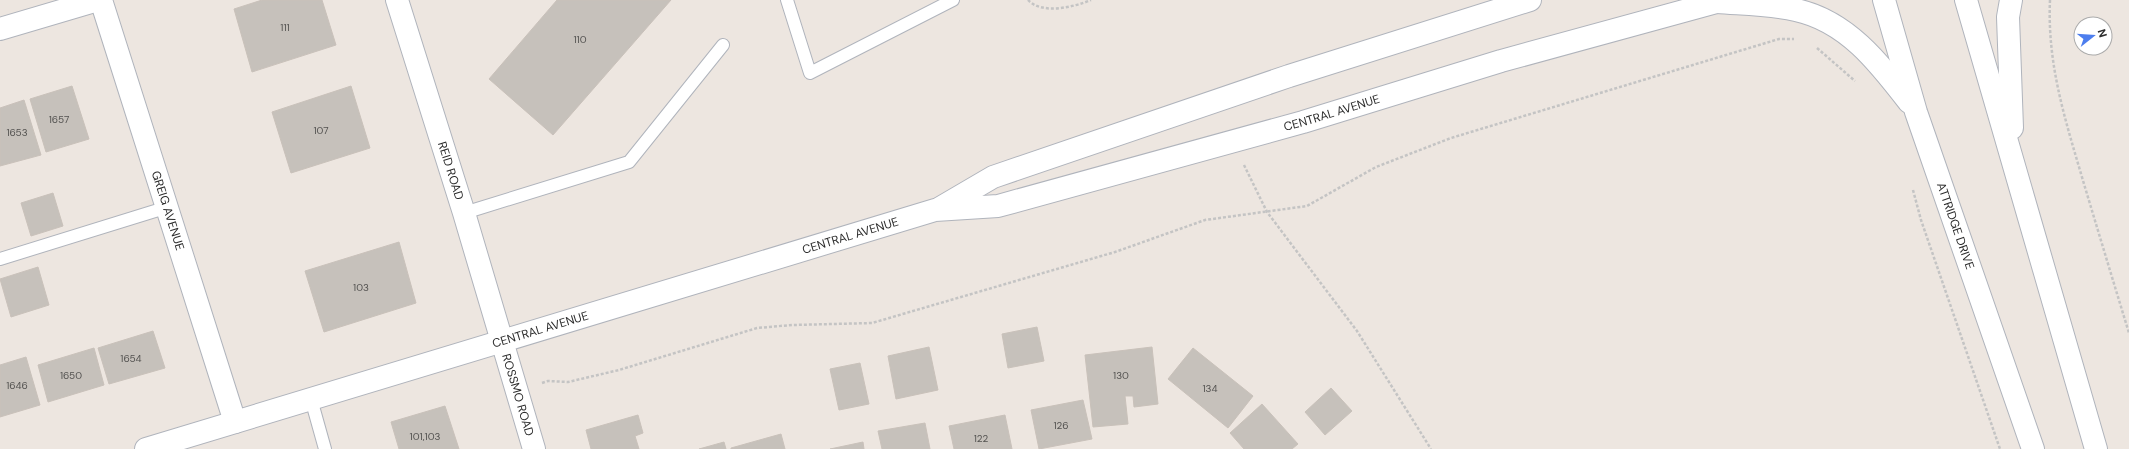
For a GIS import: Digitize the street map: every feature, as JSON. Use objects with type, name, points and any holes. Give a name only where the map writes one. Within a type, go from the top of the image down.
[{"type":"main road","points":[[0,29],[98,0]]},
{"type":"main road","name":"GREIG AVENUE","points":[[101,0],[168,207],[235,422]]},
{"type":"main road","name":"CENTRAL AVENUE","points":[[146,449],[935,210],[994,177],[1282,78],[1530,0]]},
{"type":"main road","name":"ATTRIDGE DRIVE","points":[[1884,0],[1916,112],[2033,449]]},
{"type":"main road","points":[[1966,0],[2096,449]]},
{"type":"main road","points":[[2011,0],[2008,17],[2012,159]]},
{"type":"main road","name":"REID ROAD","points":[[400,1],[501,342]]},
{"type":"main road","points":[[1721,1],[1796,10],[1830,23],[1859,43],[1881,66],[1916,112]]},
{"type":"main road","name":"CENTRAL AVENUE","points":[[935,210],[998,206],[1303,122],[1502,61],[1721,1]]},
{"type":"main road","name":"ROSSMO ROAD","points":[[501,342],[534,449]]},
{"type":"lane","points":[[787,0],[810,73],[953,0]]},
{"type":"lane","points":[[464,213],[629,162],[723,45]]},
{"type":"lane","points":[[0,259],[168,207]]},
{"type":"lane","points":[[311,399],[325,449]]},
{"type":"path","points":[[1028,0],[1034,6],[1055,9],[1091,0]]},
{"type":"path","points":[[2050,0],[2048,30],[2052,63],[2069,132],[2129,333]]},
{"type":"path","points":[[1830,23],[1814,46],[1860,86]]},
{"type":"path","points":[[516,391],[548,381],[568,382],[619,370],[757,328],[792,324],[872,323],[1116,252],[1205,220],[1307,206],[1376,168],[1451,138],[1779,39],[1795,39]]},
{"type":"path","points":[[1232,141],[1268,212],[1357,331],[1431,449]]},
{"type":"path","points":[[1911,183],[1921,220],[2000,449]]},
{"type":"building","points":[[262,0],[322,0],[336,45],[252,72],[234,9]]},
{"type":"building","points":[[557,0],[671,0],[553,135],[489,79]]},
{"type":"building","points":[[72,86],[89,139],[46,152],[30,99]]},
{"type":"building","points":[[351,86],[370,148],[291,173],[272,112]]},
{"type":"building","points":[[24,100],[41,155],[0,166],[0,108]]},
{"type":"building","points":[[53,193],[63,226],[31,236],[21,203]]},
{"type":"building","points":[[399,242],[416,303],[324,332],[305,271]]},
{"type":"building","points":[[38,267],[49,305],[11,317],[0,279]]},
{"type":"building","points":[[1037,327],[1044,361],[1008,368],[1002,334]]},
{"type":"building","points":[[153,331],[165,368],[109,384],[98,348]]},
{"type":"building","points":[[929,347],[938,390],[896,399],[888,356]]},
{"type":"building","points":[[1152,347],[1158,404],[1134,407],[1133,396],[1125,396],[1128,424],[1093,427],[1085,355]]},
{"type":"building","points":[[94,348],[104,385],[48,402],[38,365]]},
{"type":"building","points":[[1193,348],[1253,396],[1228,428],[1168,379]]},
{"type":"building","points":[[26,357],[40,405],[0,417],[0,365]]},
{"type":"building","points":[[860,363],[869,404],[839,410],[830,369]]},
{"type":"building","points":[[1331,388],[1352,411],[1325,435],[1305,412]]},
{"type":"building","points":[[1083,400],[1092,439],[1039,449],[1031,410]]},
{"type":"building","points":[[1262,404],[1298,444],[1292,449],[1244,449],[1230,433]]},
{"type":"building","points":[[445,406],[459,449],[399,449],[391,422]]},
{"type":"building","points":[[638,415],[643,433],[635,436],[639,449],[591,449],[586,430]]},
{"type":"building","points":[[1005,415],[1012,449],[954,449],[949,426]]},
{"type":"building","points":[[925,423],[930,449],[882,449],[878,431]]},
{"type":"building","points":[[781,434],[785,449],[731,449],[731,448]]},
{"type":"building","points":[[724,442],[726,449],[699,449]]},
{"type":"building","points":[[863,442],[864,449],[830,449]]}]
